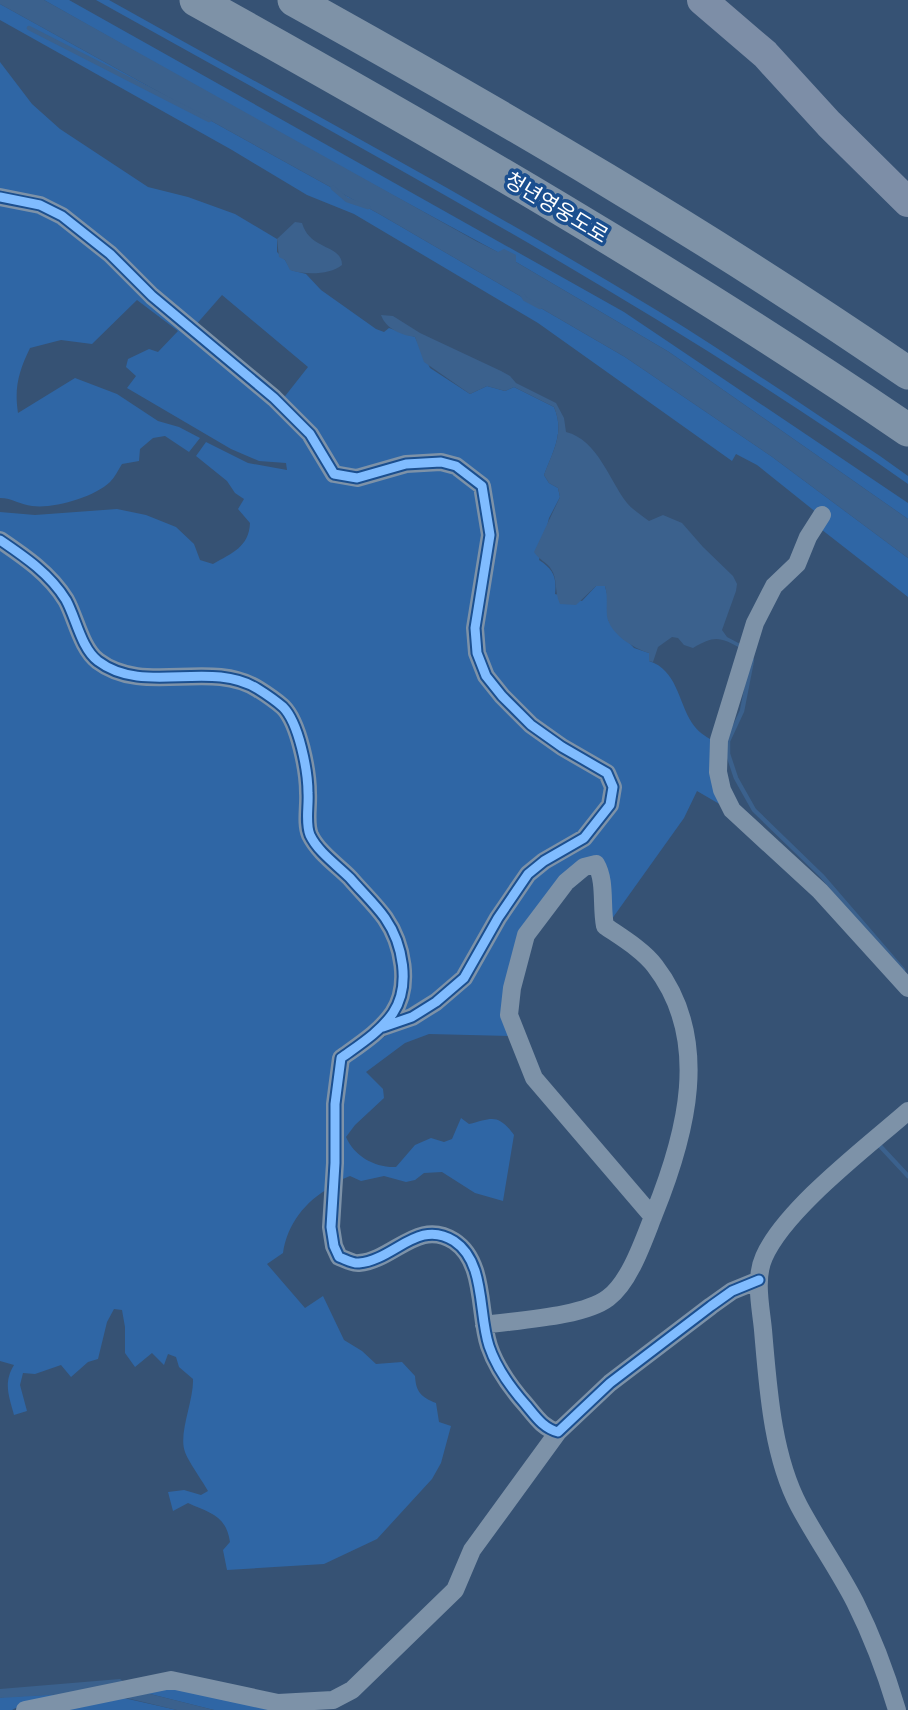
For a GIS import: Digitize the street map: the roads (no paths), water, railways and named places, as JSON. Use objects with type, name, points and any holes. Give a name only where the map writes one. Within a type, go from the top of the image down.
[{"type":"highway","name":"청년영웅도로","points":[[196,0],[422,127],[641,256],[754,327],[908,430]]},
{"type":"highway","points":[[294,0],[457,92],[666,216],[908,373]]},
{"type":"main road","points":[[702,0],[765,54],[829,124],[908,202]]},
{"type":"street","points":[[0,197],[40,205],[62,216],[110,254],[152,296],[274,398],[310,434],[334,474],[357,478],[406,464],[441,462],[457,466],[482,486],[491,535],[475,628],[477,653],[481,664],[486,676],[502,696],[531,725],[607,773],[613,787],[610,805],[584,838],[544,861],[528,874],[498,918],[464,978],[436,1002],[412,1017],[380,1028]]},
{"type":"street","points":[[821,515],[797,564],[774,586],[755,623],[719,740],[718,772],[722,790],[732,810],[820,891],[908,988]]},
{"type":"street","points":[[0,540],[35,564],[49,578],[65,600],[94,658],[109,668],[124,674],[233,680],[255,687],[285,709],[300,741],[306,770],[310,835],[385,918],[397,940],[404,980],[400,999],[393,1013],[380,1028],[341,1058],[335,1104],[331,1227],[334,1246],[339,1257],[357,1264],[370,1261],[418,1236],[431,1233],[448,1238],[464,1250],[473,1266],[484,1325],[497,1365],[521,1400],[546,1429],[558,1432]]},
{"type":"street","points":[[484,1325],[587,1309],[609,1297],[625,1279],[653,1217],[677,1147],[687,1106],[690,1072],[681,1012],[668,984],[653,963],[605,926],[601,909],[602,874],[596,864],[584,867],[566,882],[526,935],[512,988],[509,1015],[534,1078],[653,1217]]},
{"type":"street","points":[[897,1710],[887,1677],[855,1602],[799,1505],[787,1476],[770,1406],[759,1280],[763,1259],[788,1223],[842,1169],[908,1111]]},
{"type":"street","points":[[25,1710],[171,1680],[278,1703],[333,1700],[352,1690],[456,1590],[472,1550],[558,1432],[610,1383],[732,1290],[759,1280]]},
{"type":"waterway","points":[[29,28],[209,120]]},
{"type":"waterway","points":[[333,188],[347,200],[368,207]]},
{"type":"waterway","points":[[522,294],[525,299],[540,307]]},
{"type":"waterway","points":[[752,660],[742,711],[728,741],[728,754],[736,778],[754,810],[822,876],[903,970]]},
{"type":"waterway","points":[[880,1146],[908,1176]]}]
